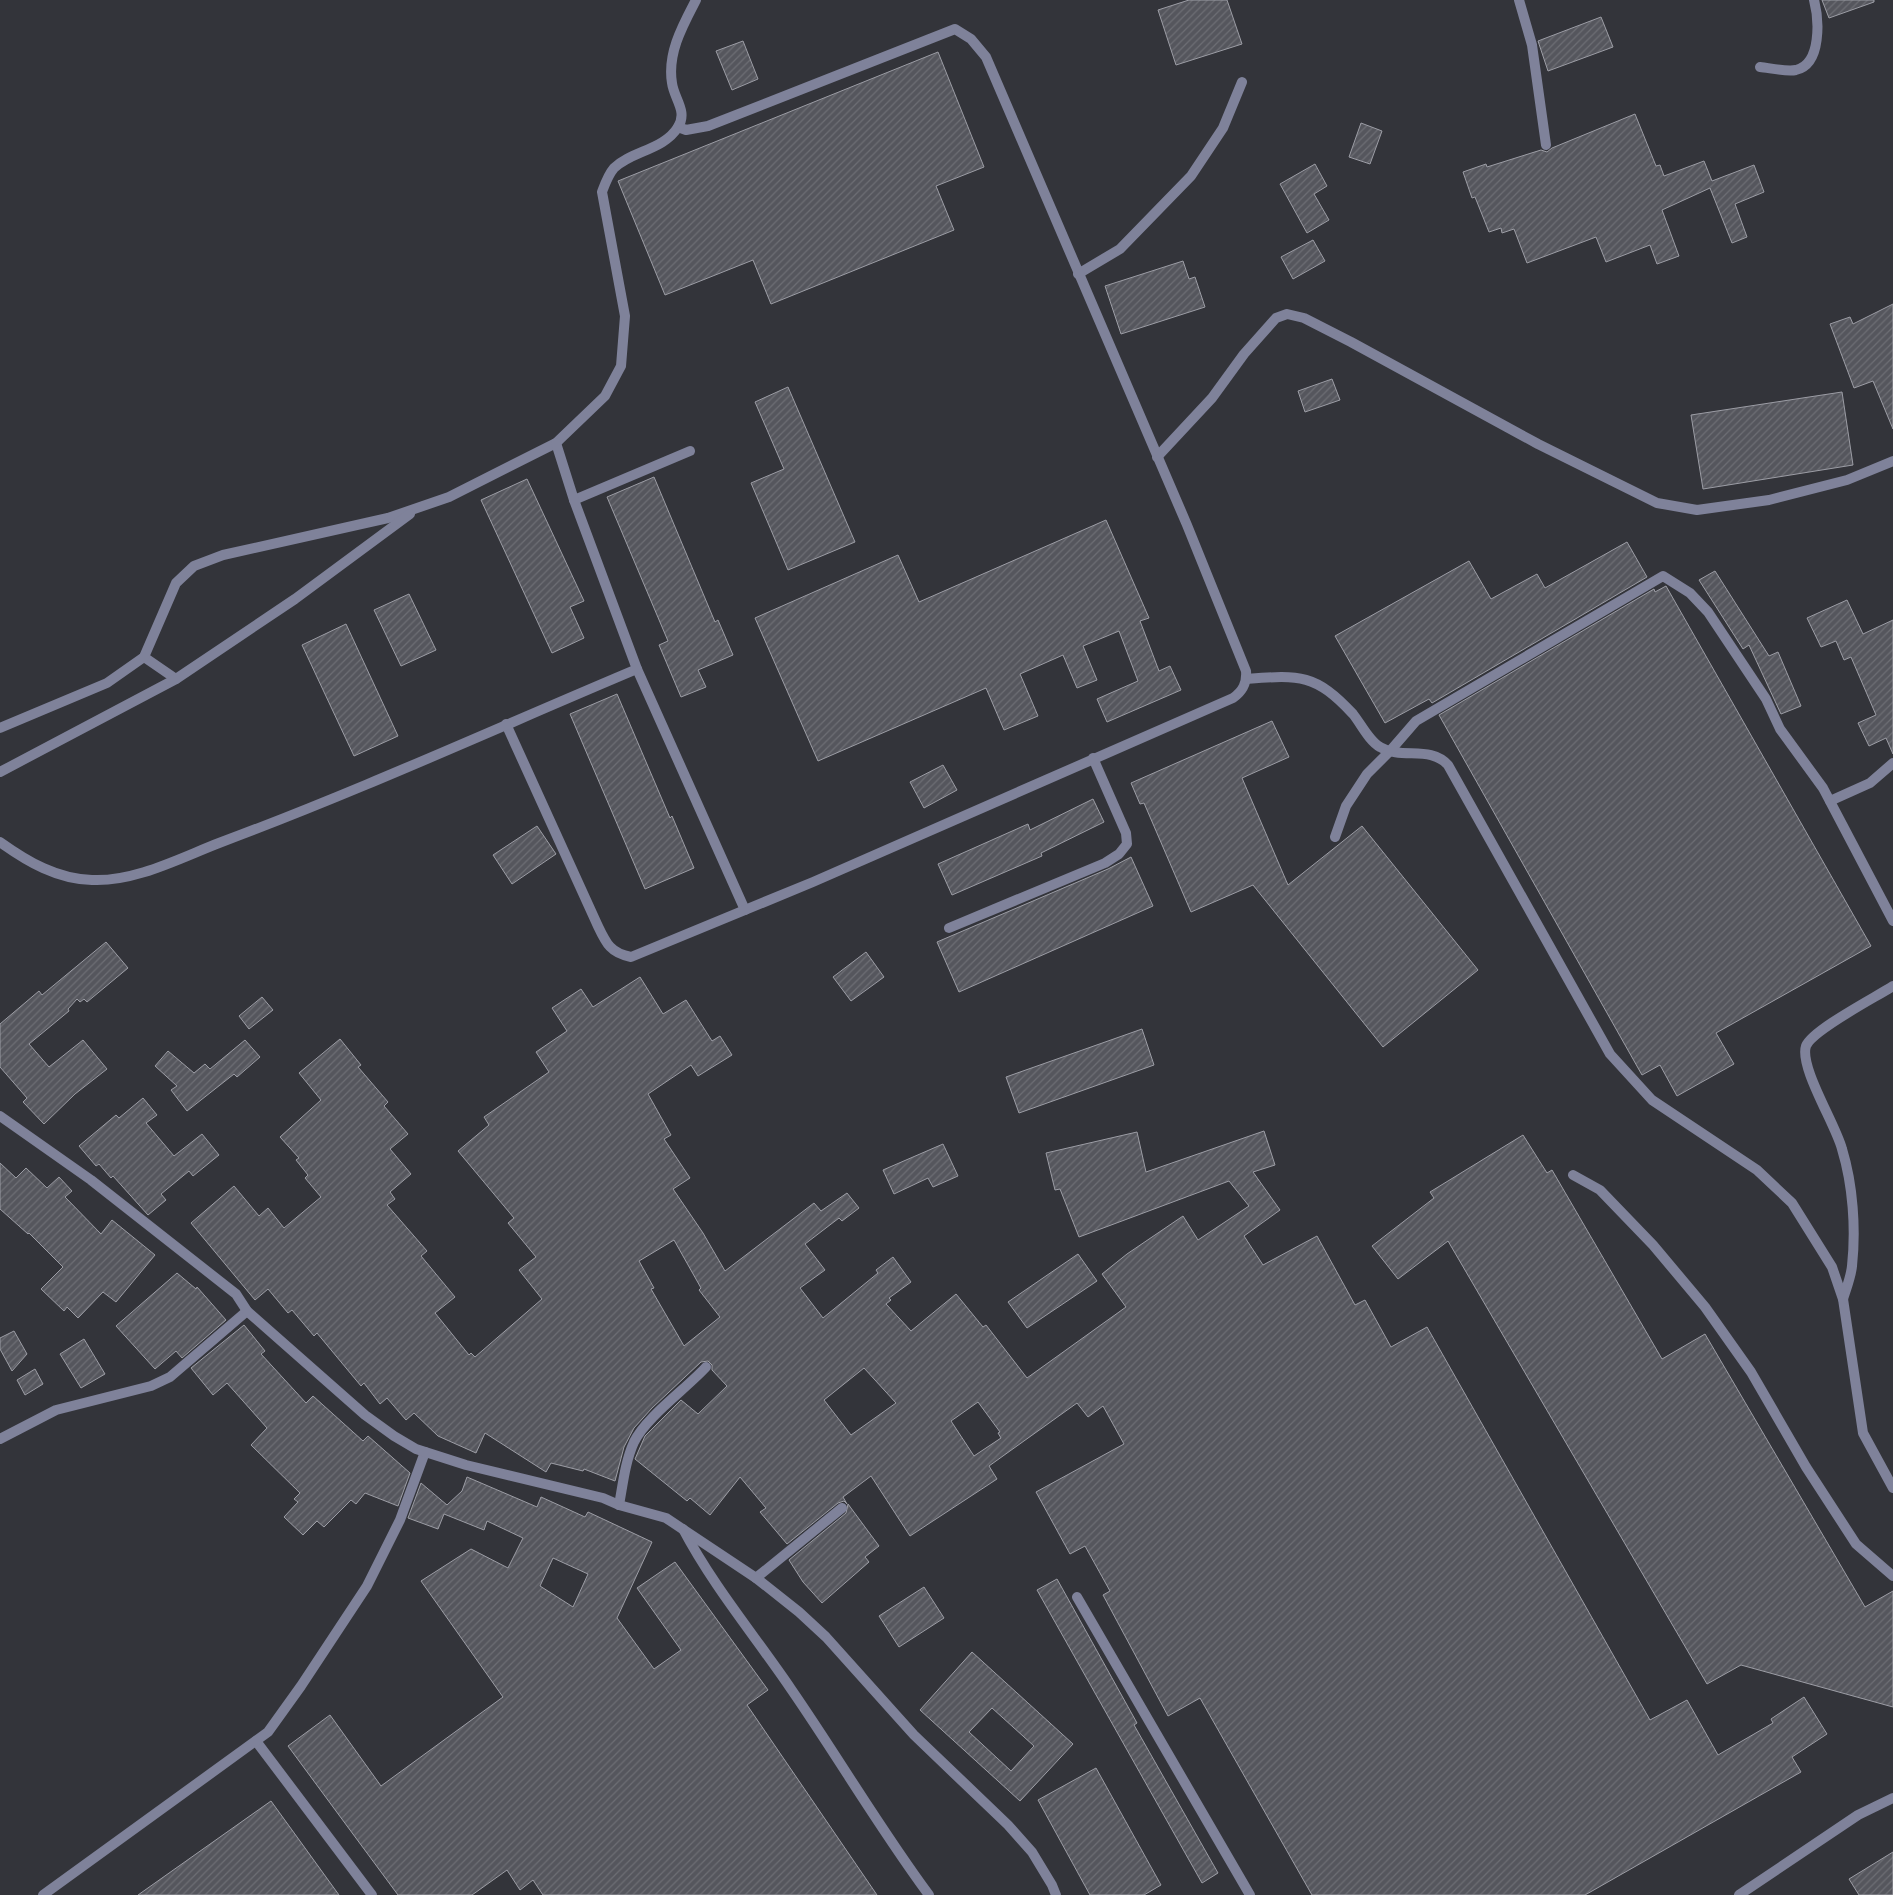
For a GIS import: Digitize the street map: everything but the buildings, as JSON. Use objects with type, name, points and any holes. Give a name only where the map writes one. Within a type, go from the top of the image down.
[{"type":"street","points":[[0,728],[107,683],[144,657],[176,583],[194,566],[223,555],[388,518],[449,498],[556,443],[605,396],[621,366],[625,316],[602,192],[606,180],[615,167],[667,139],[678,127],[682,111],[672,83],[673,57],[679,30],[696,0]]},
{"type":"street","points":[[1519,0],[1532,45],[1546,145]]},
{"type":"street","points":[[1760,67],[1795,70],[1805,65],[1816,44],[1817,16],[1814,0]]},
{"type":"street","points":[[506,724],[608,945],[618,954],[631,957],[1233,698],[1239,694],[1246,679],[1246,671],[1157,457],[986,57],[971,39],[955,29],[708,126],[686,130],[678,127]]},
{"type":"street","points":[[1078,274],[1120,249],[1190,176],[1223,128],[1242,82]]},
{"type":"street","points":[[1157,457],[1212,398],[1244,354],[1276,318],[1288,314],[1304,318],[1351,342],[1538,444],[1657,503],[1697,510],[1768,500],[1847,480],[1893,461]]},
{"type":"street","points":[[556,443],[574,500],[637,668],[744,910]]},
{"type":"street","points":[[574,500],[690,451]]},
{"type":"street","points":[[0,772],[176,679],[295,599],[421,506]]},
{"type":"street","points":[[1335,837],[1346,806],[1367,774],[1416,721],[1663,576],[1690,593],[1708,612],[1766,699],[1780,729],[1823,788],[1893,921]]},
{"type":"street","points":[[144,657],[176,679]]},
{"type":"street","points":[[0,842],[28,862],[64,877],[94,880],[136,874],[258,829],[637,668]]},
{"type":"street","points":[[1246,679],[1285,676],[1309,679],[1331,693],[1353,714],[1378,746],[1390,751],[1434,754],[1448,765],[1610,1054],[1652,1100],[1757,1170],[1792,1203],[1832,1267],[1843,1299],[1863,1432],[1893,1488]]},
{"type":"street","points":[[949,928],[1106,863],[1120,854],[1127,844],[1126,833],[1093,758]]},
{"type":"street","points":[[1830,801],[1870,783],[1893,763]]},
{"type":"street","points":[[1843,1299],[1852,1259],[1853,1233],[1848,1177],[1842,1148],[1805,1062],[1806,1046],[1816,1033],[1893,986]]},
{"type":"street","points":[[0,1116],[138,1216],[236,1294],[247,1311],[364,1415],[394,1436],[425,1452],[466,1465],[603,1498],[619,1505],[666,1518],[728,1562],[756,1578],[799,1612],[826,1637],[914,1735],[1008,1825],[1032,1852],[1056,1895]]},
{"type":"street","points":[[1572,1175],[1600,1190],[1653,1245],[1706,1307],[1751,1372],[1806,1467],[1856,1544],[1893,1576]]},
{"type":"street","points":[[0,1439],[56,1410],[151,1386],[170,1377],[247,1311]]},
{"type":"street","points":[[619,1505],[624,1471],[635,1440],[648,1423],[706,1367]]},
{"type":"street","points":[[43,1895],[268,1732],[367,1586],[400,1520],[425,1452]]},
{"type":"street","points":[[756,1578],[842,1508]]},
{"type":"street","points":[[683,1529],[698,1556],[792,1690],[897,1852],[929,1895]]},
{"type":"street","points":[[1077,1597],[1250,1895]]},
{"type":"street","points":[[256,1741],[372,1895]]},
{"type":"street","points":[[1739,1895],[1858,1815],[1893,1798]]}]
